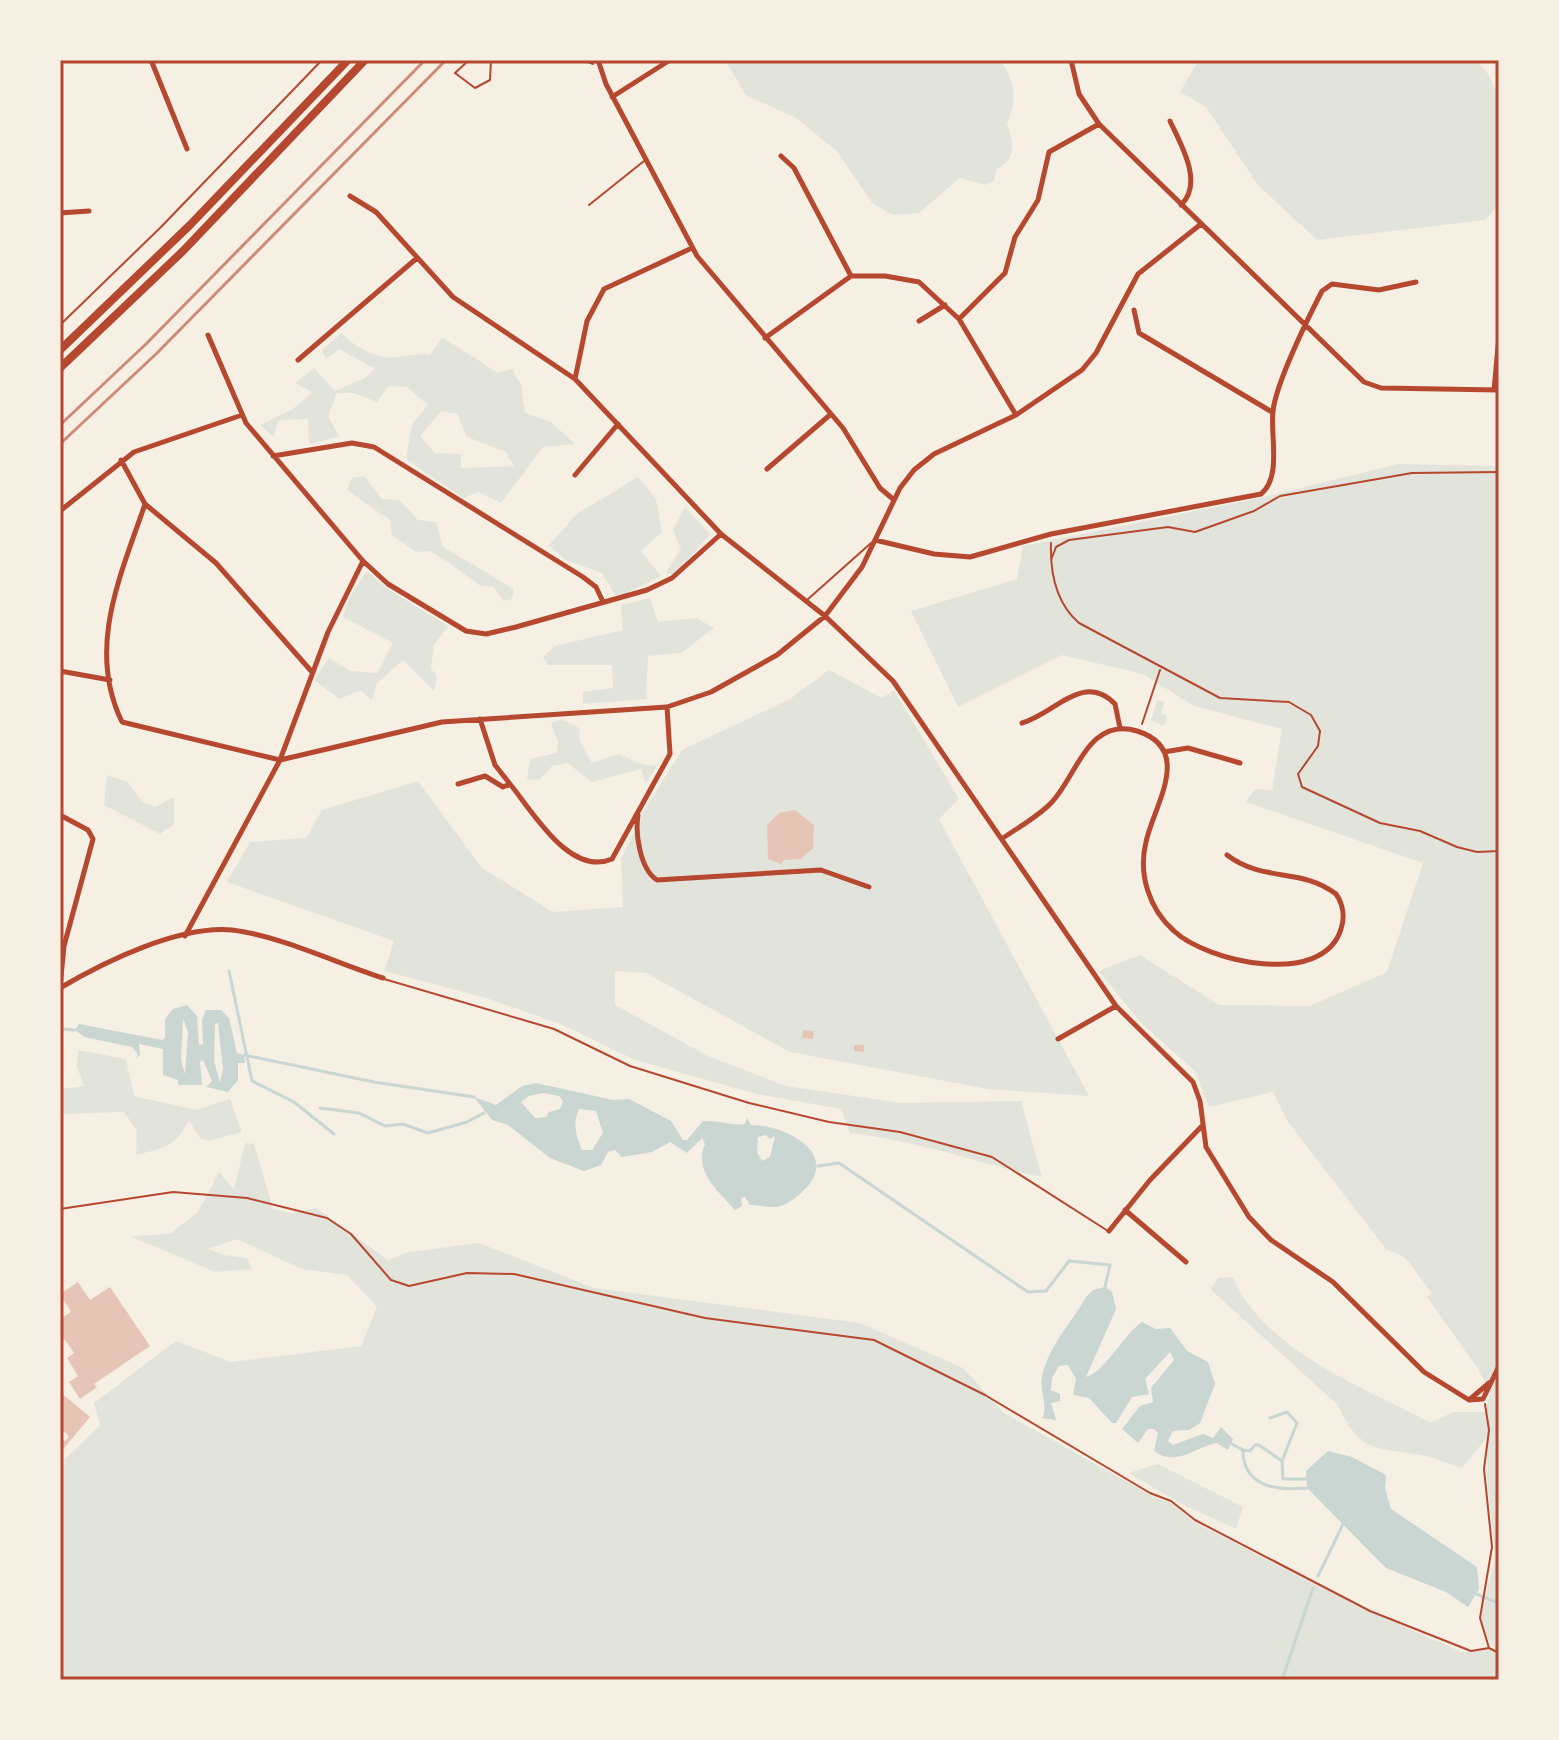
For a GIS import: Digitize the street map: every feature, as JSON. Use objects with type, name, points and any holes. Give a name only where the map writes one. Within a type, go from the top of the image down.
[{"type":"main road","points":[[60,350],[190,225],[348,60]]},
{"type":"main road","points":[[60,368],[183,251],[365,60]]},
{"type":"street","points":[[151,60],[187,149]]},
{"type":"street","points":[[598,60],[612,97],[692,248],[858,447],[880,488],[894,500]]},
{"type":"street","points":[[612,97],[670,60]]},
{"type":"street","points":[[1071,60],[1079,94],[1099,124],[1306,326],[1373,386],[1496,390],[1499,336]]},
{"type":"street","points":[[1170,121],[1191,173],[1188,198],[1181,205]]},
{"type":"street","points":[[959,319],[1005,273],[1015,237],[1038,200],[1049,152],[1099,124]]},
{"type":"street","points":[[781,156],[794,168],[851,276]]},
{"type":"street","points":[[350,196],[376,212],[453,297],[575,379],[721,534],[825,616],[893,681],[1116,1006],[1193,1082],[1200,1101],[1203,1138],[1212,1160],[1240,1206],[1271,1240],[1333,1282],[1424,1372],[1469,1400],[1483,1399],[1499,1366]]},
{"type":"street","points":[[60,213],[89,211]]},
{"type":"street","points":[[145,504],[105,632],[110,680],[119,717],[129,724],[280,760],[418,726],[667,707],[711,692],[777,655],[825,616],[862,567],[907,478],[926,459],[1016,415],[1086,366],[1138,274],[1201,224]]},
{"type":"street","points":[[575,379],[587,321],[604,289],[692,248]]},
{"type":"street","points":[[298,360],[417,258]]},
{"type":"street","points":[[765,338],[851,276],[885,276],[919,282],[959,319],[1016,415]]},
{"type":"street","points":[[875,540],[953,558],[970,557],[1051,534],[1261,494],[1269,487],[1272,474],[1272,412],[1322,291],[1332,284],[1379,290],[1416,282]]},
{"type":"street","points":[[919,321],[945,305]]},
{"type":"street","points":[[1134,310],[1139,333],[1272,412]]},
{"type":"street","points":[[208,335],[242,415],[272,456],[363,561],[388,584],[474,634],[516,627],[667,581],[721,534]]},
{"type":"street","points":[[767,469],[831,414]]},
{"type":"street","points":[[60,511],[121,460],[150,445],[242,415]]},
{"type":"street","points":[[575,475],[618,424]]},
{"type":"street","points":[[272,456],[352,443],[374,447],[583,577],[596,587],[603,602]]},
{"type":"street","points":[[121,460],[145,504],[216,563],[312,672]]},
{"type":"street","points":[[185,936],[280,760],[312,672],[363,561]]},
{"type":"street","points":[[60,671],[110,680]]},
{"type":"street","points":[[1022,723],[1038,718],[1075,692],[1091,690],[1115,704],[1120,728]]},
{"type":"street","points":[[480,719],[495,765],[563,846],[573,855],[593,863],[612,859],[672,747],[667,707]]},
{"type":"street","points":[[1003,838],[1049,806],[1070,782],[1094,740],[1120,728],[1139,732],[1164,752],[1198,750],[1240,763]]},
{"type":"street","points":[[1164,752],[1166,788],[1149,829],[1144,864],[1150,896],[1166,923],[1199,947],[1244,961],[1294,962],[1316,956],[1333,945],[1343,920],[1336,894],[1307,879],[1248,870],[1227,855]]},
{"type":"street","points":[[458,784],[485,776],[503,787],[510,784]]},
{"type":"street","points":[[638,812],[638,839],[646,867],[657,880],[821,870],[869,887]]},
{"type":"street","points":[[60,815],[88,830],[93,839],[62,946],[60,988]]},
{"type":"street","points":[[60,988],[122,954],[185,936],[239,931],[383,978]]},
{"type":"street","points":[[1058,1039],[1116,1006]]},
{"type":"street","points":[[1109,1231],[1202,1126]]},
{"type":"street","points":[[1125,1210],[1186,1262]]},
{"type":"street","points":[[1469,1400],[1490,1382]]},
{"type":"lane","points":[[589,205],[645,160]]},
{"type":"lane","points":[[806,601],[875,540]]},
{"type":"lane","points":[[383,978],[554,1029],[630,1066],[749,1103],[829,1122],[900,1132],[992,1157],[1109,1231]]},
{"type":"path","points":[[60,325],[170,218],[322,60]]},
{"type":"path","points":[[469,60],[455,73],[475,88],[490,80],[491,60]]},
{"type":"path","points":[[1051,561],[1056,547],[1069,540],[1168,527],[1195,532],[1254,511],[1280,496],[1412,473],[1499,472]]},
{"type":"path","points":[[1051,534],[1051,561],[1056,586],[1071,616],[1160,668],[1220,698],[1289,702],[1311,715],[1320,731],[1318,746],[1298,774],[1302,787],[1380,823],[1420,831],[1477,852],[1499,851]]},
{"type":"path","points":[[1139,732],[1160,668]]},
{"type":"path","points":[[60,1209],[173,1192],[247,1198],[327,1218],[351,1234],[391,1280],[409,1286],[467,1273],[514,1274],[705,1318],[874,1340],[937,1369],[1150,1493],[1171,1501],[1195,1520],[1370,1611],[1471,1651],[1489,1648],[1499,1653]]},
{"type":"path","points":[[1483,1399],[1488,1422],[1484,1469],[1492,1547],[1483,1602],[1482,1632],[1489,1648]]},
{"type":"shaded area","points":[[725,60],[1001,60],[1013,91],[1013,106],[1007,124],[1011,155],[996,170],[994,181],[985,185],[960,178],[919,213],[893,215],[872,203],[837,151],[796,118],[746,95]]},
{"type":"shaded area","points":[[1199,60],[1475,60],[1487,72],[1499,106],[1499,204],[1485,220],[1317,240],[1258,185],[1206,107],[1180,92]]},
{"type":"shaded area","points":[[342,333],[378,356],[430,355],[442,337],[498,373],[512,369],[521,385],[525,413],[551,422],[575,444],[543,447],[501,503],[479,492],[463,498],[406,459],[412,424],[428,405],[407,387],[389,386],[377,402],[354,393],[337,393],[328,416],[339,436],[309,445],[308,419],[279,420],[273,437],[261,425],[293,409],[312,392],[295,383],[314,368],[335,391],[365,378],[375,369],[339,349],[326,359],[322,350]],"holes":[[[441,411],[457,414],[467,437],[506,452],[514,466],[461,468],[461,454],[435,453],[420,436]]]},
{"type":"shaded area","points":[[1398,464],[1499,466],[1499,1680],[60,1680],[60,1464],[100,1425],[94,1403],[176,1341],[231,1362],[361,1346],[377,1307],[347,1275],[302,1269],[237,1239],[208,1249],[247,1258],[252,1269],[215,1272],[130,1236],[170,1234],[198,1212],[219,1172],[234,1190],[245,1143],[254,1144],[273,1209],[291,1213],[316,1208],[388,1260],[409,1252],[479,1243],[594,1288],[860,1323],[963,1368],[1004,1413],[1154,1497],[1171,1503],[1194,1522],[1359,1607],[1462,1652],[1496,1649],[1485,1635],[1481,1619],[1495,1555],[1487,1477],[1488,1436],[1462,1468],[1425,1456],[1372,1446],[1355,1433],[1338,1405],[1211,1290],[1218,1278],[1233,1277],[1248,1303],[1268,1326],[1292,1346],[1319,1365],[1431,1423],[1453,1412],[1486,1412],[1490,1391],[1478,1369],[1427,1297],[1432,1294],[1406,1258],[1386,1249],[1288,1122],[1273,1092],[1209,1107],[1195,1071],[1140,1022],[1099,971],[1140,955],[1219,1005],[1310,1006],[1387,972],[1423,863],[1246,802],[1255,789],[1272,790],[1282,729],[1194,706],[1143,674],[1062,655],[958,707],[911,611],[1017,579],[1023,546],[1269,496]]},
{"type":"shaded area","points":[[364,476],[382,499],[400,500],[418,520],[436,522],[443,547],[514,589],[512,599],[503,601],[494,587],[479,585],[429,551],[416,552],[392,535],[390,520],[347,490],[352,478]]},
{"type":"shaded area","points":[[638,477],[656,499],[662,532],[641,551],[661,576],[617,598],[602,573],[565,560],[549,545],[577,514]]},
{"type":"shaded area","points":[[685,507],[710,534],[674,576],[666,572],[681,549],[673,529]]},
{"type":"shaded area","points":[[367,571],[388,589],[448,626],[434,645],[431,668],[437,677],[434,691],[403,660],[377,683],[372,701],[360,690],[340,699],[314,680],[329,658],[350,671],[377,673],[393,643],[343,617],[349,598]]},
{"type":"shaded area","points":[[650,598],[658,622],[696,618],[714,628],[681,653],[648,656],[646,699],[583,704],[583,692],[613,688],[612,665],[548,665],[543,657],[555,646],[623,630],[621,605]]},
{"type":"shaded area","points":[[829,670],[882,698],[894,690],[959,799],[939,819],[1089,1096],[988,1089],[790,1052],[646,973],[615,971],[615,1005],[710,1057],[786,1086],[901,1103],[1021,1101],[1042,1177],[922,1146],[850,1133],[841,1109],[757,1094],[635,1060],[563,1025],[486,998],[384,971],[394,941],[227,882],[250,842],[306,838],[322,810],[418,781],[482,868],[553,912],[623,907],[621,858],[643,812],[682,750],[790,699]]},
{"type":"shaded area","points":[[1157,700],[1164,702],[1161,713],[1167,716],[1164,726],[1151,720]]},
{"type":"shaded area","points":[[561,719],[579,728],[580,741],[592,763],[619,754],[641,764],[655,766],[665,754],[646,783],[641,769],[592,782],[567,763],[552,766],[540,779],[527,780],[530,759],[557,753],[558,742],[551,723]]},
{"type":"shaded area","points":[[107,775],[128,782],[141,801],[155,807],[174,797],[174,824],[160,834],[104,805]]},
{"type":"shaded area","points":[[187,1005],[197,1016],[199,1045],[203,1044],[202,1020],[206,1010],[221,1010],[229,1018],[237,1053],[244,1055],[245,1063],[238,1063],[238,1080],[228,1092],[206,1087],[212,1081],[203,1060],[200,1062],[202,1085],[178,1085],[178,1080],[163,1075],[163,1049],[139,1044],[140,1055],[136,1059],[138,1054],[132,1047],[84,1037],[75,1030],[79,1024],[162,1040],[165,1038],[165,1019],[173,1009]],"holes":[[[183,1018],[188,1032],[185,1074],[181,1060]],[[218,1023],[223,1069],[220,1083],[214,1061],[215,1024]]]},
{"type":"shaded area","points":[[78,1050],[126,1059],[134,1096],[196,1110],[230,1099],[242,1132],[208,1141],[200,1138],[189,1120],[179,1136],[168,1145],[136,1155],[137,1131],[124,1112],[60,1114],[60,1089],[84,1086],[77,1067]]},
{"type":"shaded area","points":[[536,1083],[613,1100],[629,1099],[671,1121],[683,1140],[687,1140],[703,1121],[745,1124],[747,1118],[751,1125],[780,1130],[806,1145],[814,1155],[816,1167],[813,1179],[798,1195],[781,1206],[750,1205],[745,1197],[741,1198],[742,1206],[735,1210],[705,1172],[702,1154],[705,1144],[702,1138],[687,1153],[670,1142],[652,1152],[622,1157],[615,1150],[608,1152],[601,1165],[584,1171],[550,1158],[508,1125],[492,1120],[474,1097],[496,1105],[522,1086]],"holes":[[[543,1093],[559,1096],[563,1101],[560,1109],[549,1112],[546,1117],[535,1118],[521,1102],[529,1096]],[[579,1109],[596,1111],[603,1133],[592,1150],[582,1150],[576,1119]],[[766,1135],[770,1139],[775,1136],[770,1157],[762,1161],[757,1152],[758,1137]]]},
{"type":"shaded area","points":[[1105,1287],[1112,1292],[1116,1309],[1086,1377],[1100,1368],[1142,1322],[1156,1329],[1170,1328],[1187,1351],[1208,1362],[1215,1384],[1200,1423],[1189,1430],[1173,1431],[1168,1441],[1173,1445],[1203,1434],[1213,1438],[1221,1427],[1233,1439],[1228,1450],[1217,1443],[1178,1457],[1162,1456],[1154,1451],[1158,1433],[1154,1429],[1148,1429],[1138,1443],[1122,1429],[1140,1406],[1153,1402],[1151,1388],[1174,1360],[1170,1352],[1145,1379],[1149,1394],[1132,1397],[1116,1423],[1112,1423],[1089,1398],[1073,1395],[1076,1379],[1068,1365],[1059,1366],[1052,1378],[1051,1390],[1060,1394],[1060,1401],[1051,1403],[1056,1420],[1042,1418],[1045,1408],[1042,1377],[1050,1355],[1086,1297],[1093,1290]]},
{"type":"shaded area","points":[[1328,1451],[1352,1457],[1386,1475],[1385,1488],[1391,1509],[1477,1567],[1479,1589],[1468,1607],[1446,1592],[1386,1568],[1307,1488],[1306,1471]]},
{"type":"shaded area","points":[[1158,1464],[1243,1507],[1236,1529],[1178,1502],[1129,1473]]},
{"type":"building","points":[[795,810],[814,825],[813,848],[801,859],[784,860],[781,864],[768,859],[767,825],[779,813]]},
{"type":"building","points":[[803,1030],[814,1031],[813,1039],[802,1038]]},
{"type":"building","points":[[854,1045],[864,1045],[864,1052],[854,1051]]},
{"type":"building","points":[[78,1282],[90,1300],[110,1287],[150,1346],[94,1384],[97,1387],[80,1399],[69,1382],[78,1376],[67,1358],[74,1353],[60,1333],[60,1319],[71,1312],[60,1294]]},
{"type":"building","points":[[60,1392],[90,1417],[60,1453],[60,1440],[65,1441],[69,1436],[60,1428]]},
{"type":"waterway","points":[[229,971],[252,1081],[294,1102],[334,1134]]},
{"type":"waterway","points":[[60,1029],[75,1030]]},
{"type":"waterway","points":[[244,1055],[374,1082],[474,1097]]},
{"type":"waterway","points":[[320,1108],[359,1113],[385,1126],[403,1124],[428,1133],[467,1122],[484,1113]]},
{"type":"waterway","points":[[818,1166],[839,1163],[1028,1292],[1046,1291],[1069,1261],[1110,1265],[1105,1287]]},
{"type":"waterway","points":[[1270,1418],[1287,1412],[1297,1423],[1282,1461]]},
{"type":"waterway","points":[[1232,1444],[1243,1450],[1249,1472],[1255,1479],[1284,1489],[1307,1488]]},
{"type":"waterway","points":[[1243,1450],[1250,1451],[1259,1445],[1282,1461],[1283,1479],[1306,1479]]},
{"type":"waterway","points":[[1318,1576],[1344,1522]]},
{"type":"waterway","points":[[1282,1680],[1313,1588]]},
{"type":"waterway","points":[[1476,1594],[1499,1603]]},
{"type":"railway","points":[[60,425],[146,344],[425,60]]},
{"type":"railway","points":[[60,444],[156,354],[446,60]]}]
